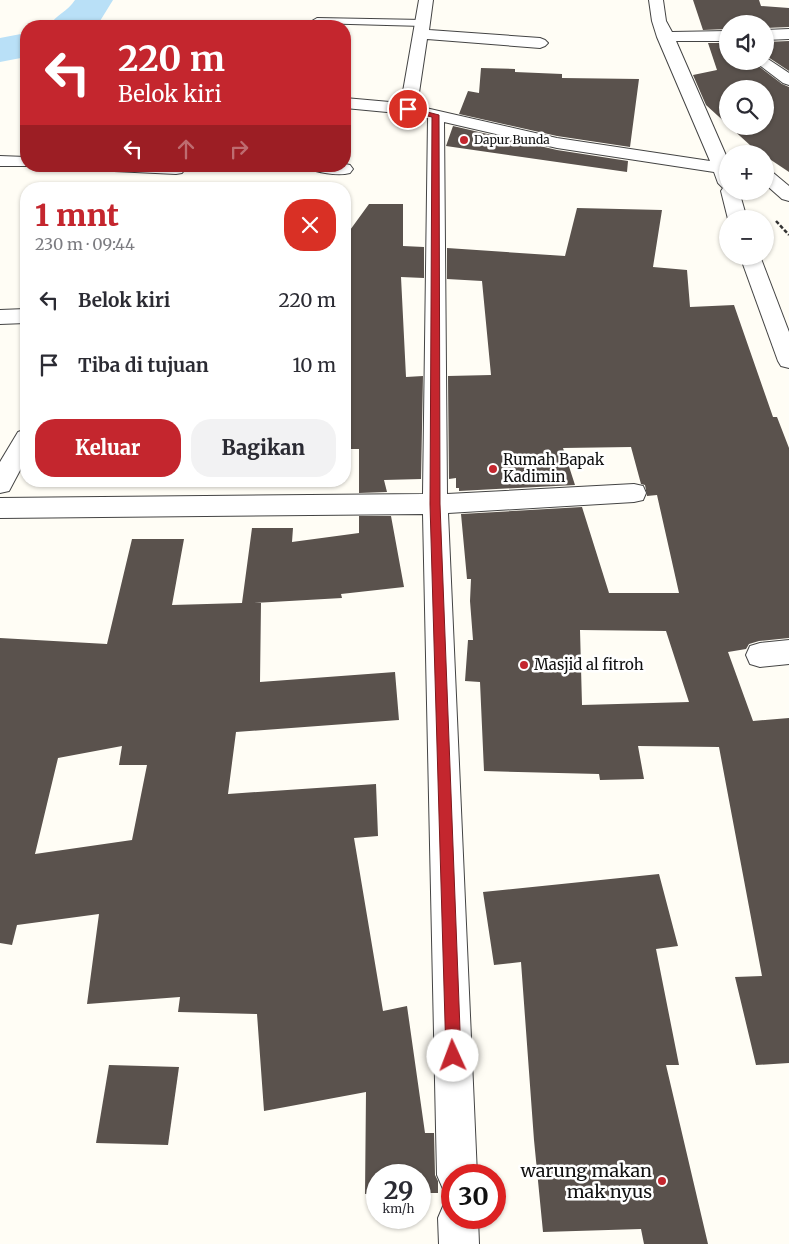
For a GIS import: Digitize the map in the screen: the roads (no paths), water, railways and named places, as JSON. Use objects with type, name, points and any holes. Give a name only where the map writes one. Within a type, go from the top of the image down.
[{"type":"street","points":[[408,109],[426,0]]},
{"type":"street","points":[[656,0],[658,21],[719,160]]},
{"type":"street","points":[[422,29],[540,43]]},
{"type":"street","points":[[774,35],[789,34]]},
{"type":"street","points":[[668,44],[719,37]]},
{"type":"street","points":[[668,44],[719,47]]},
{"type":"street","points":[[774,69],[789,80]]},
{"type":"street","points":[[351,104],[408,109],[584,148],[719,175]]},
{"type":"street","points":[[436,115],[435,504],[457,1164]]},
{"type":"street","points":[[712,141],[720,145]]},
{"type":"street","points":[[0,161],[20,162]]},
{"type":"street","points":[[774,182],[789,195]]},
{"type":"street","points":[[753,265],[789,361]]},
{"type":"street","points":[[0,317],[20,316]]},
{"type":"street","points":[[0,484],[20,449]]},
{"type":"street","points":[[0,508],[435,504],[634,493]]},
{"type":"street","points":[[760,655],[789,652]]},
{"type":"street","points":[[458,1229],[459,1244]]},
{"type":"lane","points":[[351,24],[422,29]]},
{"type":"waterway","points":[[77,20],[86,13],[94,0]]},
{"type":"waterway","points":[[0,50],[20,46]]},
{"type":"place","name":"Dapur Bunda","points":[[464,140]]},
{"type":"place","name":"Rumah Bapak Kadimin","points":[[493,469]]},
{"type":"place","name":"Masjid al fitroh","points":[[524,665]]},
{"type":"place","name":"warung makan mak nyus","points":[[662,1181]]}]
